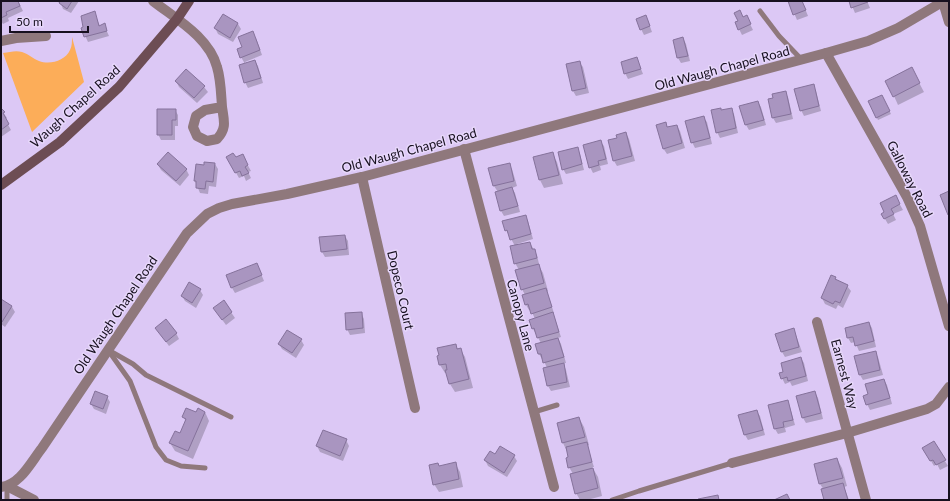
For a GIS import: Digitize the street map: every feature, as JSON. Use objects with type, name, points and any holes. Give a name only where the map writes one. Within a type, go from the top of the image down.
[{"type":"main road","name":"Waugh Chapel Road","points":[[1,185],[60,142],[119,87],[177,19],[189,1]]},
{"type":"street","points":[[153,1],[195,34],[208,49],[217,65],[222,107]]},
{"type":"street","points":[[943,1],[949,22]]},
{"type":"street","name":"Old Waugh Chapel Road","points":[[4,486],[22,475],[38,454],[187,233],[207,214],[232,204],[287,194],[362,177],[628,107],[868,41],[898,28],[943,1]]},
{"type":"street","points":[[1,42],[16,38],[46,36]]},
{"type":"street","name":"Galloway Road","points":[[826,53],[907,196],[920,226],[949,326]]},
{"type":"street","name":"Canopy Lane","points":[[464,149],[554,487]]},
{"type":"street","name":"Dopeco Court","points":[[362,177],[415,408]]},
{"type":"street","name":"Earnest Way","points":[[817,322],[866,500]]},
{"type":"street","points":[[732,463],[847,433],[927,409],[936,404],[949,387]]},
{"type":"street","points":[[4,486],[34,500]]},
{"type":"lane","points":[[760,11],[779,36],[802,60]]},
{"type":"lane","points":[[108,349],[134,364],[146,375],[231,418]]},
{"type":"lane","points":[[108,349],[130,381],[156,447],[166,460],[182,466],[205,468]]},
{"type":"lane","points":[[534,412],[557,405]]},
{"type":"lane","points":[[612,500],[732,463]]},
{"type":"lane","points":[[4,486],[7,500]]},
{"type":"shaded area","points":[[72,37],[84,82],[32,132],[3,53],[20,51],[39,61],[48,63],[57,61],[68,54],[71,47]]},
{"type":"building","points":[[1,1],[18,1],[20,6],[6,12],[7,15],[1,18]]},
{"type":"building","points":[[59,1],[72,1],[67,9],[59,3]]},
{"type":"building","points":[[788,1],[802,1],[806,10],[793,15]]},
{"type":"building","points":[[849,1],[867,1],[868,2],[851,8]]},
{"type":"building","points":[[740,10],[743,17],[747,15],[751,24],[738,30],[735,22],[738,21],[734,13]]},
{"type":"building","points":[[95,11],[99,26],[105,23],[107,31],[84,37],[81,28],[83,27],[81,16]]},
{"type":"building","points":[[223,14],[238,23],[230,38],[214,28]]},
{"type":"building","points":[[646,15],[650,26],[640,30],[636,19]]},
{"type":"building","points":[[253,31],[260,50],[240,58],[237,49],[242,47],[238,37]]},
{"type":"building","points":[[683,37],[688,56],[677,58],[673,40]]},
{"type":"building","points":[[637,57],[641,69],[624,74],[621,62]]},
{"type":"building","points":[[255,60],[261,78],[244,83],[239,65]]},
{"type":"building","points":[[580,61],[586,88],[572,91],[566,64]]},
{"type":"building","points":[[912,67],[920,83],[893,97],[885,81]]},
{"type":"building","points":[[186,69],[205,86],[194,98],[175,81]]},
{"type":"building","points":[[814,84],[819,106],[800,111],[794,89]]},
{"type":"building","points":[[786,91],[791,114],[772,118],[768,99],[773,98],[772,94]]},
{"type":"building","points":[[882,95],[890,111],[876,118],[868,101]]},
{"type":"building","points":[[758,101],[764,120],[745,125],[739,106]]},
{"type":"building","points":[[1,108],[5,112],[3,113],[9,124],[1,130]]},
{"type":"building","points":[[721,108],[721,110],[732,108],[736,128],[716,133],[711,110]]},
{"type":"building","points":[[157,109],[176,109],[176,120],[172,120],[172,135],[157,135]]},
{"type":"building","points":[[704,116],[710,138],[691,143],[685,121]]},
{"type":"building","points":[[666,122],[667,127],[677,125],[682,143],[663,149],[656,125]]},
{"type":"building","points":[[626,132],[632,156],[613,161],[608,140],[617,138],[616,135]]},
{"type":"building","points":[[601,140],[606,159],[598,161],[599,165],[589,168],[583,145]]},
{"type":"building","points":[[578,147],[582,164],[562,170],[558,152]]},
{"type":"building","points":[[168,152],[187,169],[176,181],[157,164]]},
{"type":"building","points":[[553,152],[559,175],[539,180],[533,157]]},
{"type":"building","points":[[233,153],[236,157],[243,154],[248,165],[245,167],[249,173],[242,176],[240,171],[235,173],[226,157]]},
{"type":"building","points":[[204,162],[215,163],[213,182],[206,181],[205,189],[196,188],[196,181],[194,181],[196,164],[204,165]]},
{"type":"building","points":[[510,163],[514,181],[493,186],[488,168]]},
{"type":"building","points":[[512,187],[518,206],[500,211],[495,192]]},
{"type":"building","points":[[949,191],[949,215],[948,215],[940,195]]},
{"type":"building","points":[[896,195],[900,204],[891,209],[894,214],[884,219],[881,214],[884,212],[880,203]]},
{"type":"building","points":[[526,215],[531,234],[510,240],[502,221]]},
{"type":"building","points":[[345,235],[347,249],[321,252],[319,237]]},
{"type":"building","points":[[530,242],[532,249],[535,249],[537,258],[514,264],[510,246]]},
{"type":"building","points":[[257,263],[262,275],[231,288],[226,275]]},
{"type":"building","points":[[539,264],[544,283],[521,290],[515,270]]},
{"type":"building","points":[[831,275],[836,277],[835,279],[848,285],[840,303],[835,301],[833,304],[821,298]]},
{"type":"building","points":[[189,282],[201,289],[192,303],[181,296]]},
{"type":"building","points":[[546,288],[552,307],[531,314],[528,304],[525,305],[522,295]]},
{"type":"building","points":[[1,299],[12,306],[2,322],[1,322]]},
{"type":"building","points":[[224,300],[232,312],[222,320],[213,308]]},
{"type":"building","points":[[362,312],[363,328],[346,330],[345,313]]},
{"type":"building","points":[[553,312],[559,332],[537,338],[534,328],[532,329],[529,320]]},
{"type":"building","points":[[166,319],[177,333],[166,342],[155,328]]},
{"type":"building","points":[[869,322],[874,341],[855,346],[853,337],[847,338],[845,328]]},
{"type":"building","points":[[794,328],[799,347],[781,352],[775,334]]},
{"type":"building","points":[[287,330],[302,339],[292,353],[278,344]]},
{"type":"building","points":[[558,338],[564,357],[543,363],[541,354],[538,354],[535,344]]},
{"type":"building","points":[[456,344],[457,349],[461,348],[469,379],[449,384],[445,370],[447,370],[446,364],[439,365],[437,348]]},
{"type":"building","points":[[876,351],[880,370],[859,375],[854,356]]},
{"type":"building","points":[[801,357],[806,376],[788,381],[787,377],[781,379],[779,373],[783,372],[781,363]]},
{"type":"building","points":[[564,363],[567,382],[547,386],[543,368]]},
{"type":"building","points":[[884,379],[890,398],[866,405],[863,396],[868,394],[865,384]]},
{"type":"building","points":[[95,391],[108,396],[103,409],[90,404]]},
{"type":"building","points":[[815,391],[821,413],[802,418],[796,396]]},
{"type":"building","points":[[788,400],[793,420],[783,422],[784,427],[774,429],[768,405]]},
{"type":"building","points":[[186,408],[196,412],[198,408],[205,412],[188,451],[169,443],[175,431],[180,433],[186,419],[182,417]]},
{"type":"building","points":[[757,410],[763,430],[744,435],[738,415]]},
{"type":"building","points":[[579,417],[585,437],[562,443],[557,423]]},
{"type":"building","points":[[323,430],[347,439],[340,456],[316,446]]},
{"type":"building","points":[[934,441],[946,460],[936,465],[933,460],[930,461],[922,448]]},
{"type":"building","points":[[587,442],[592,462],[568,468],[566,447]]},
{"type":"building","points":[[500,446],[515,455],[504,473],[484,460],[490,451],[495,454]]},
{"type":"building","points":[[837,458],[843,478],[819,484],[814,464]]},
{"type":"building","points":[[456,462],[459,479],[433,485],[429,465],[438,463],[439,466]]},
{"type":"building","points":[[593,468],[598,488],[575,494],[570,474]]},
{"type":"building","points":[[843,483],[848,500],[824,500],[821,489]]},
{"type":"building","points":[[787,494],[790,500],[774,500]]},
{"type":"building","points":[[718,495],[719,500],[698,500],[698,499]]}]
